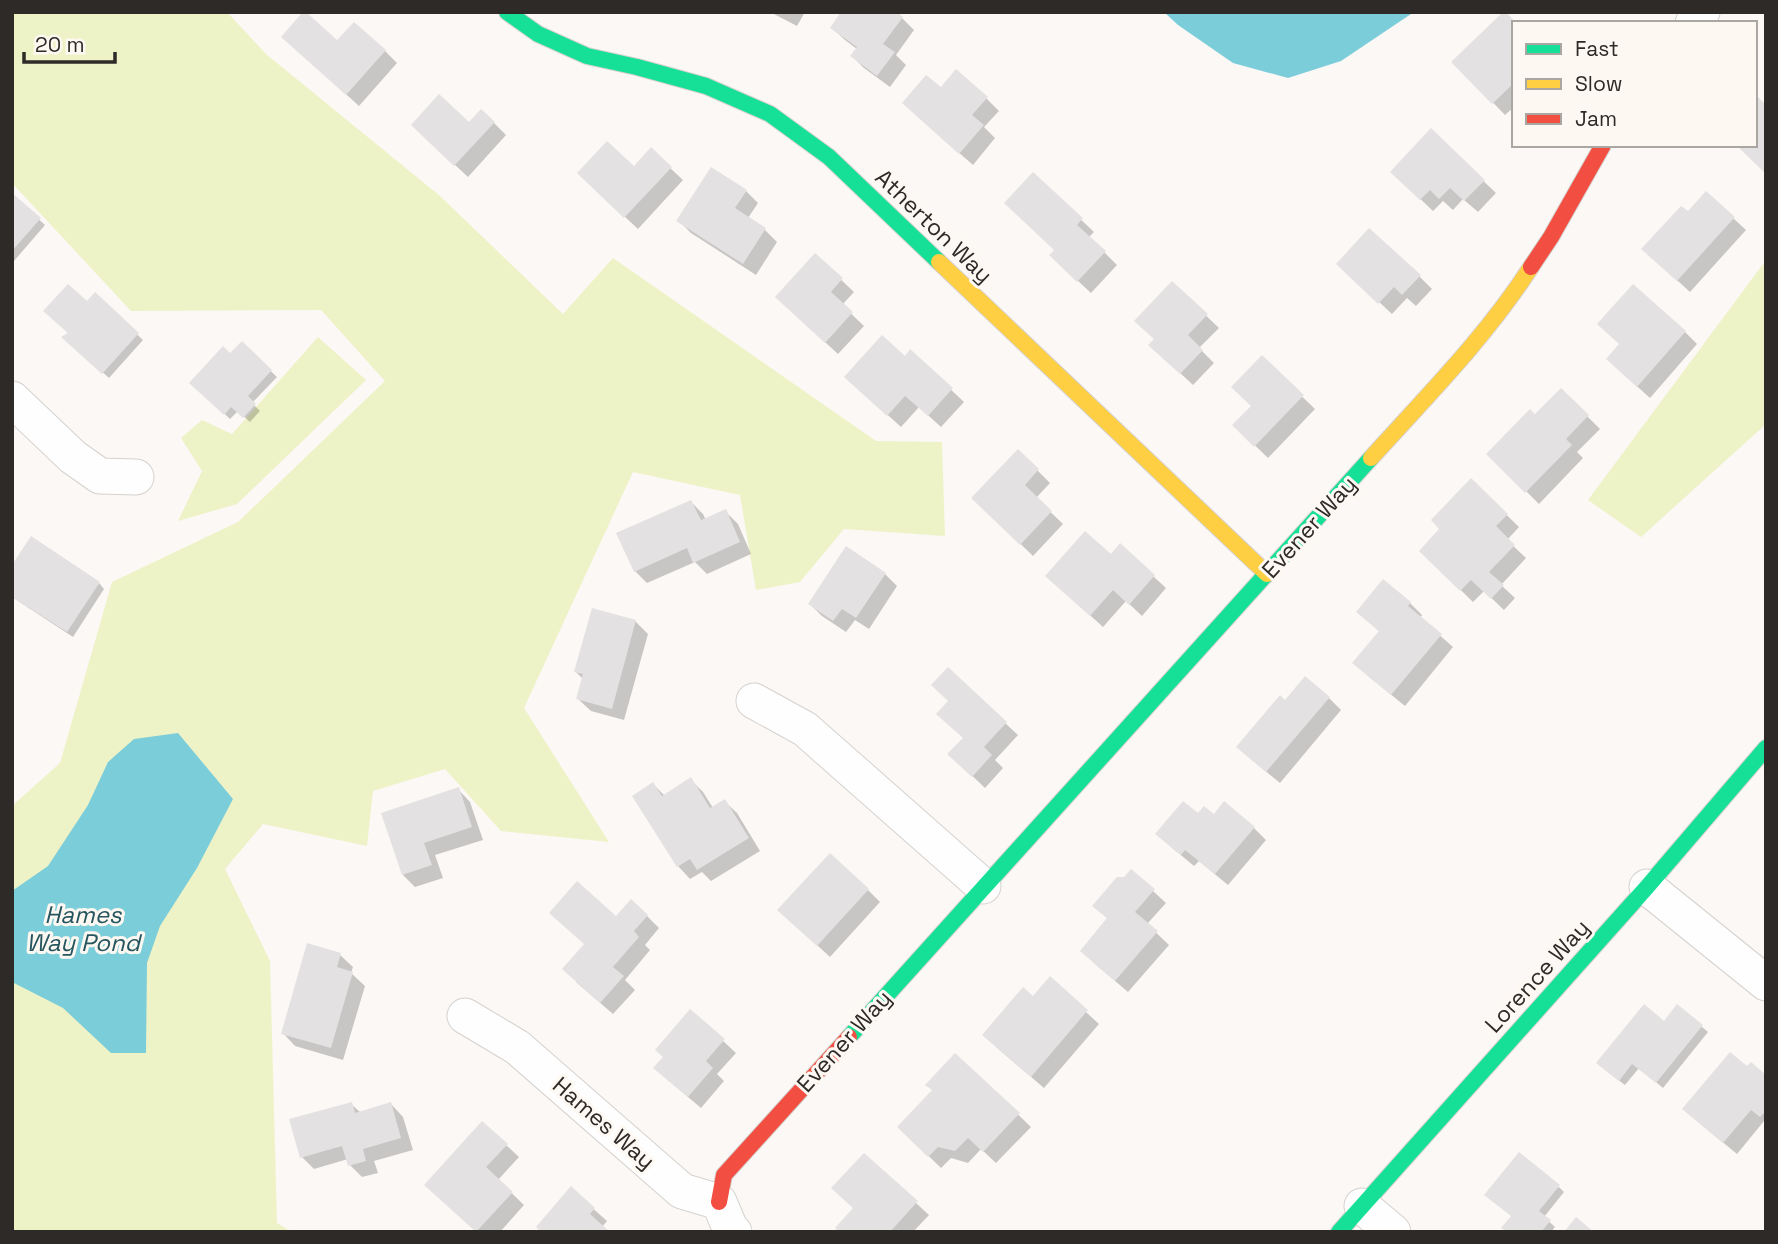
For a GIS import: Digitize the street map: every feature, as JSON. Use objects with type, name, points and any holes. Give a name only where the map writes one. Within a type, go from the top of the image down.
[{"type":"street","name":"Atherton Way","points":[[506,12],[538,34],[587,56],[706,86],[757,108],[770,114],[829,157],[1267,574]]},
{"type":"street","name":"Evener Way","points":[[726,1217],[723,1175],[1451,369],[1511,298],[1551,237],[1603,147]]},
{"type":"street","points":[[12,399],[73,457],[100,476],[136,477]]},
{"type":"street","points":[[754,701],[806,729],[983,886]]},
{"type":"street","name":"Lorence Way","points":[[1339,1232],[1647,887],[1766,748]]},
{"type":"street","points":[[1647,887],[1766,983]]},
{"type":"street","name":"Hames Way","points":[[466,1016],[517,1047],[682,1191],[726,1217]]},
{"type":"street","points":[[1362,1206],[1393,1232]]},
{"type":"green space","points":[[12,12],[227,12],[266,54],[440,196],[563,314],[613,258],[876,441],[942,442],[945,536],[844,529],[800,582],[756,590],[740,495],[633,472],[524,708],[609,842],[501,831],[445,769],[373,791],[367,846],[263,824],[225,869],[270,961],[277,1223],[292,1232],[12,1232],[12,806],[60,763],[112,582],[238,522],[385,381],[321,310],[131,311],[12,183]]},
{"type":"green space","points":[[1766,260],[1766,424],[1641,537],[1588,500]]},
{"type":"green space","points":[[318,337],[366,380],[237,504],[178,521],[202,471],[181,438],[202,420],[232,434]]},
{"type":"water","points":[[1164,12],[1414,12],[1341,61],[1288,78],[1233,63],[1178,25]]},
{"type":"water","name":"Hames Way Pond","points":[[178,733],[233,799],[197,868],[160,926],[147,963],[146,1053],[111,1053],[63,1008],[12,982],[12,891],[48,866],[88,805],[108,762],[134,739]]},
{"type":"building","points":[[303,12],[337,40],[354,22],[386,50],[346,95],[281,37]]},
{"type":"building","points":[[841,12],[897,12],[903,17],[883,44],[895,52],[877,76],[850,56],[857,47],[830,28]]},
{"type":"building","points":[[1503,12],[1514,21],[1512,21],[1512,85],[1492,104],[1451,62]]},
{"type":"building","points":[[956,69],[988,97],[972,115],[984,125],[959,154],[902,103],[926,75],[941,87]]},
{"type":"building","points":[[439,94],[469,122],[481,109],[495,122],[454,166],[411,125]]},
{"type":"building","points":[[1757,96],[1764,103],[1766,101],[1766,174],[1738,147],[1757,147]]},
{"type":"building","points":[[1431,128],[1485,180],[1464,201],[1450,188],[1439,199],[1430,190],[1420,200],[1390,172]]},
{"type":"building","points":[[607,141],[634,166],[651,147],[672,167],[624,218],[577,173]]},
{"type":"building","points":[[711,167],[747,190],[735,208],[766,228],[743,264],[676,221]]},
{"type":"building","points":[[1033,172],[1083,218],[1077,225],[1106,251],[1077,282],[1049,255],[1054,250],[1004,203]]},
{"type":"building","points":[[1706,191],[1735,217],[1677,281],[1641,249],[1681,206],[1688,211]]},
{"type":"building","points":[[12,193],[41,218],[12,251]]},
{"type":"building","points":[[1369,228],[1421,275],[1402,295],[1394,287],[1378,304],[1336,264]]},
{"type":"building","points":[[815,253],[843,278],[831,292],[853,312],[825,343],[775,297]]},
{"type":"building","points":[[1172,281],[1208,314],[1188,335],[1203,350],[1180,374],[1148,345],[1154,339],[1134,321]]},
{"type":"building","points":[[68,284],[87,301],[95,292],[139,333],[102,374],[61,337],[68,333],[43,311]]},
{"type":"building","points":[[1633,284],[1686,331],[1637,387],[1606,359],[1619,344],[1597,324]]},
{"type":"building","points":[[882,335],[905,356],[910,349],[953,388],[928,416],[905,396],[887,416],[844,377]]},
{"type":"building","points":[[242,341],[272,370],[248,396],[256,404],[243,418],[231,407],[224,415],[189,383],[223,346],[230,353]]},
{"type":"building","points":[[1262,355],[1304,395],[1254,447],[1232,425],[1251,406],[1231,387]]},
{"type":"building","points":[[1561,388],[1589,415],[1566,439],[1572,445],[1525,493],[1486,454],[1530,409],[1535,414]]},
{"type":"building","points":[[1018,449],[1039,469],[1025,485],[1052,511],[1020,545],[971,498]]},
{"type":"building","points":[[1471,478],[1508,514],[1496,526],[1515,545],[1489,572],[1504,585],[1491,599],[1471,580],[1460,591],[1419,551],[1439,529],[1431,520]]},
{"type":"building","points":[[691,500],[701,520],[726,509],[740,542],[693,563],[687,548],[634,572],[616,533]]},
{"type":"building","points":[[1085,531],[1111,554],[1120,543],[1155,575],[1129,605],[1113,590],[1090,616],[1045,576]]},
{"type":"building","points":[[31,536],[100,582],[67,632],[12,597],[12,565]]},
{"type":"building","points":[[846,546],[886,573],[856,618],[842,609],[833,621],[808,604]]},
{"type":"building","points":[[1383,579],[1411,602],[1408,606],[1442,634],[1391,695],[1352,663],[1379,631],[1356,612]]},
{"type":"building","points":[[592,608],[636,620],[612,709],[576,699],[583,674],[574,672]]},
{"type":"building","points":[[948,667],[1007,722],[984,747],[992,755],[972,777],[947,754],[963,738],[936,714],[948,701],[931,685]]},
{"type":"building","points":[[1305,676],[1330,697],[1266,772],[1236,747],[1280,695],[1285,700]]},
{"type":"building","points":[[691,777],[710,808],[725,799],[749,838],[697,870],[690,859],[677,867],[632,796],[653,782],[662,796]]},
{"type":"building","points":[[459,787],[472,827],[424,843],[432,865],[402,875],[381,813]]},
{"type":"building","points":[[1183,801],[1198,813],[1204,806],[1214,814],[1224,801],[1255,827],[1215,874],[1185,850],[1181,855],[1155,834]]},
{"type":"building","points":[[830,853],[869,889],[817,946],[777,910]]},
{"type":"building","points":[[1131,869],[1155,889],[1135,912],[1158,931],[1115,981],[1080,951],[1107,918],[1092,906],[1117,877],[1124,877]]},
{"type":"building","points":[[577,881],[616,916],[631,899],[648,915],[634,931],[639,937],[613,967],[624,976],[600,1003],[562,969],[584,944],[549,913]]},
{"type":"building","points":[[307,943],[341,953],[337,967],[353,972],[331,1048],[281,1034]]},
{"type":"building","points":[[1050,976],[1088,1010],[1031,1077],[982,1035],[1023,987],[1033,996]]},
{"type":"building","points":[[1644,1004],[1664,1021],[1677,1004],[1703,1025],[1656,1083],[1632,1064],[1619,1081],[1596,1063]]},
{"type":"building","points":[[690,1009],[725,1039],[706,1061],[713,1068],[688,1097],[653,1068],[663,1057],[655,1050]]},
{"type":"building","points":[[1730,1052],[1747,1066],[1751,1062],[1766,1075],[1766,1111],[1760,1117],[1751,1110],[1723,1143],[1682,1109]]},
{"type":"building","points":[[955,1053],[1020,1113],[983,1152],[968,1138],[955,1151],[938,1147],[928,1157],[897,1127],[932,1090],[925,1085]]},
{"type":"building","points":[[352,1102],[355,1113],[391,1102],[401,1138],[363,1149],[366,1161],[348,1166],[342,1146],[300,1158],[289,1119]]},
{"type":"building","points":[[482,1121],[508,1144],[486,1167],[513,1192],[476,1232],[424,1185]]},
{"type":"building","points":[[1519,1152],[1560,1185],[1539,1211],[1551,1220],[1541,1232],[1507,1232],[1501,1228],[1511,1216],[1484,1195]]},
{"type":"building","points":[[864,1153],[918,1201],[890,1232],[839,1232],[835,1228],[853,1208],[831,1188]]},
{"type":"building","points":[[571,1186],[595,1208],[590,1214],[610,1232],[541,1232],[536,1227]]},
{"type":"building","points":[[1576,1217],[1594,1232],[1564,1232]]},
{"type":"traffic: fast","points":[[507,12],[538,34],[587,56],[706,86],[770,114],[829,157],[939,262]]},
{"type":"traffic: fast","points":[[849,1037],[1371,458]]},
{"type":"traffic: fast","points":[[1339,1232],[1647,887],[1766,748]]},
{"type":"traffic: slow","points":[[939,262],[1267,574]]},
{"type":"traffic: slow","points":[[1371,458],[1475,342],[1531,267]]},
{"type":"traffic: jam","points":[[1531,267],[1602,147]]},
{"type":"traffic: jam","points":[[719,1202],[724,1175],[849,1037]]}]
